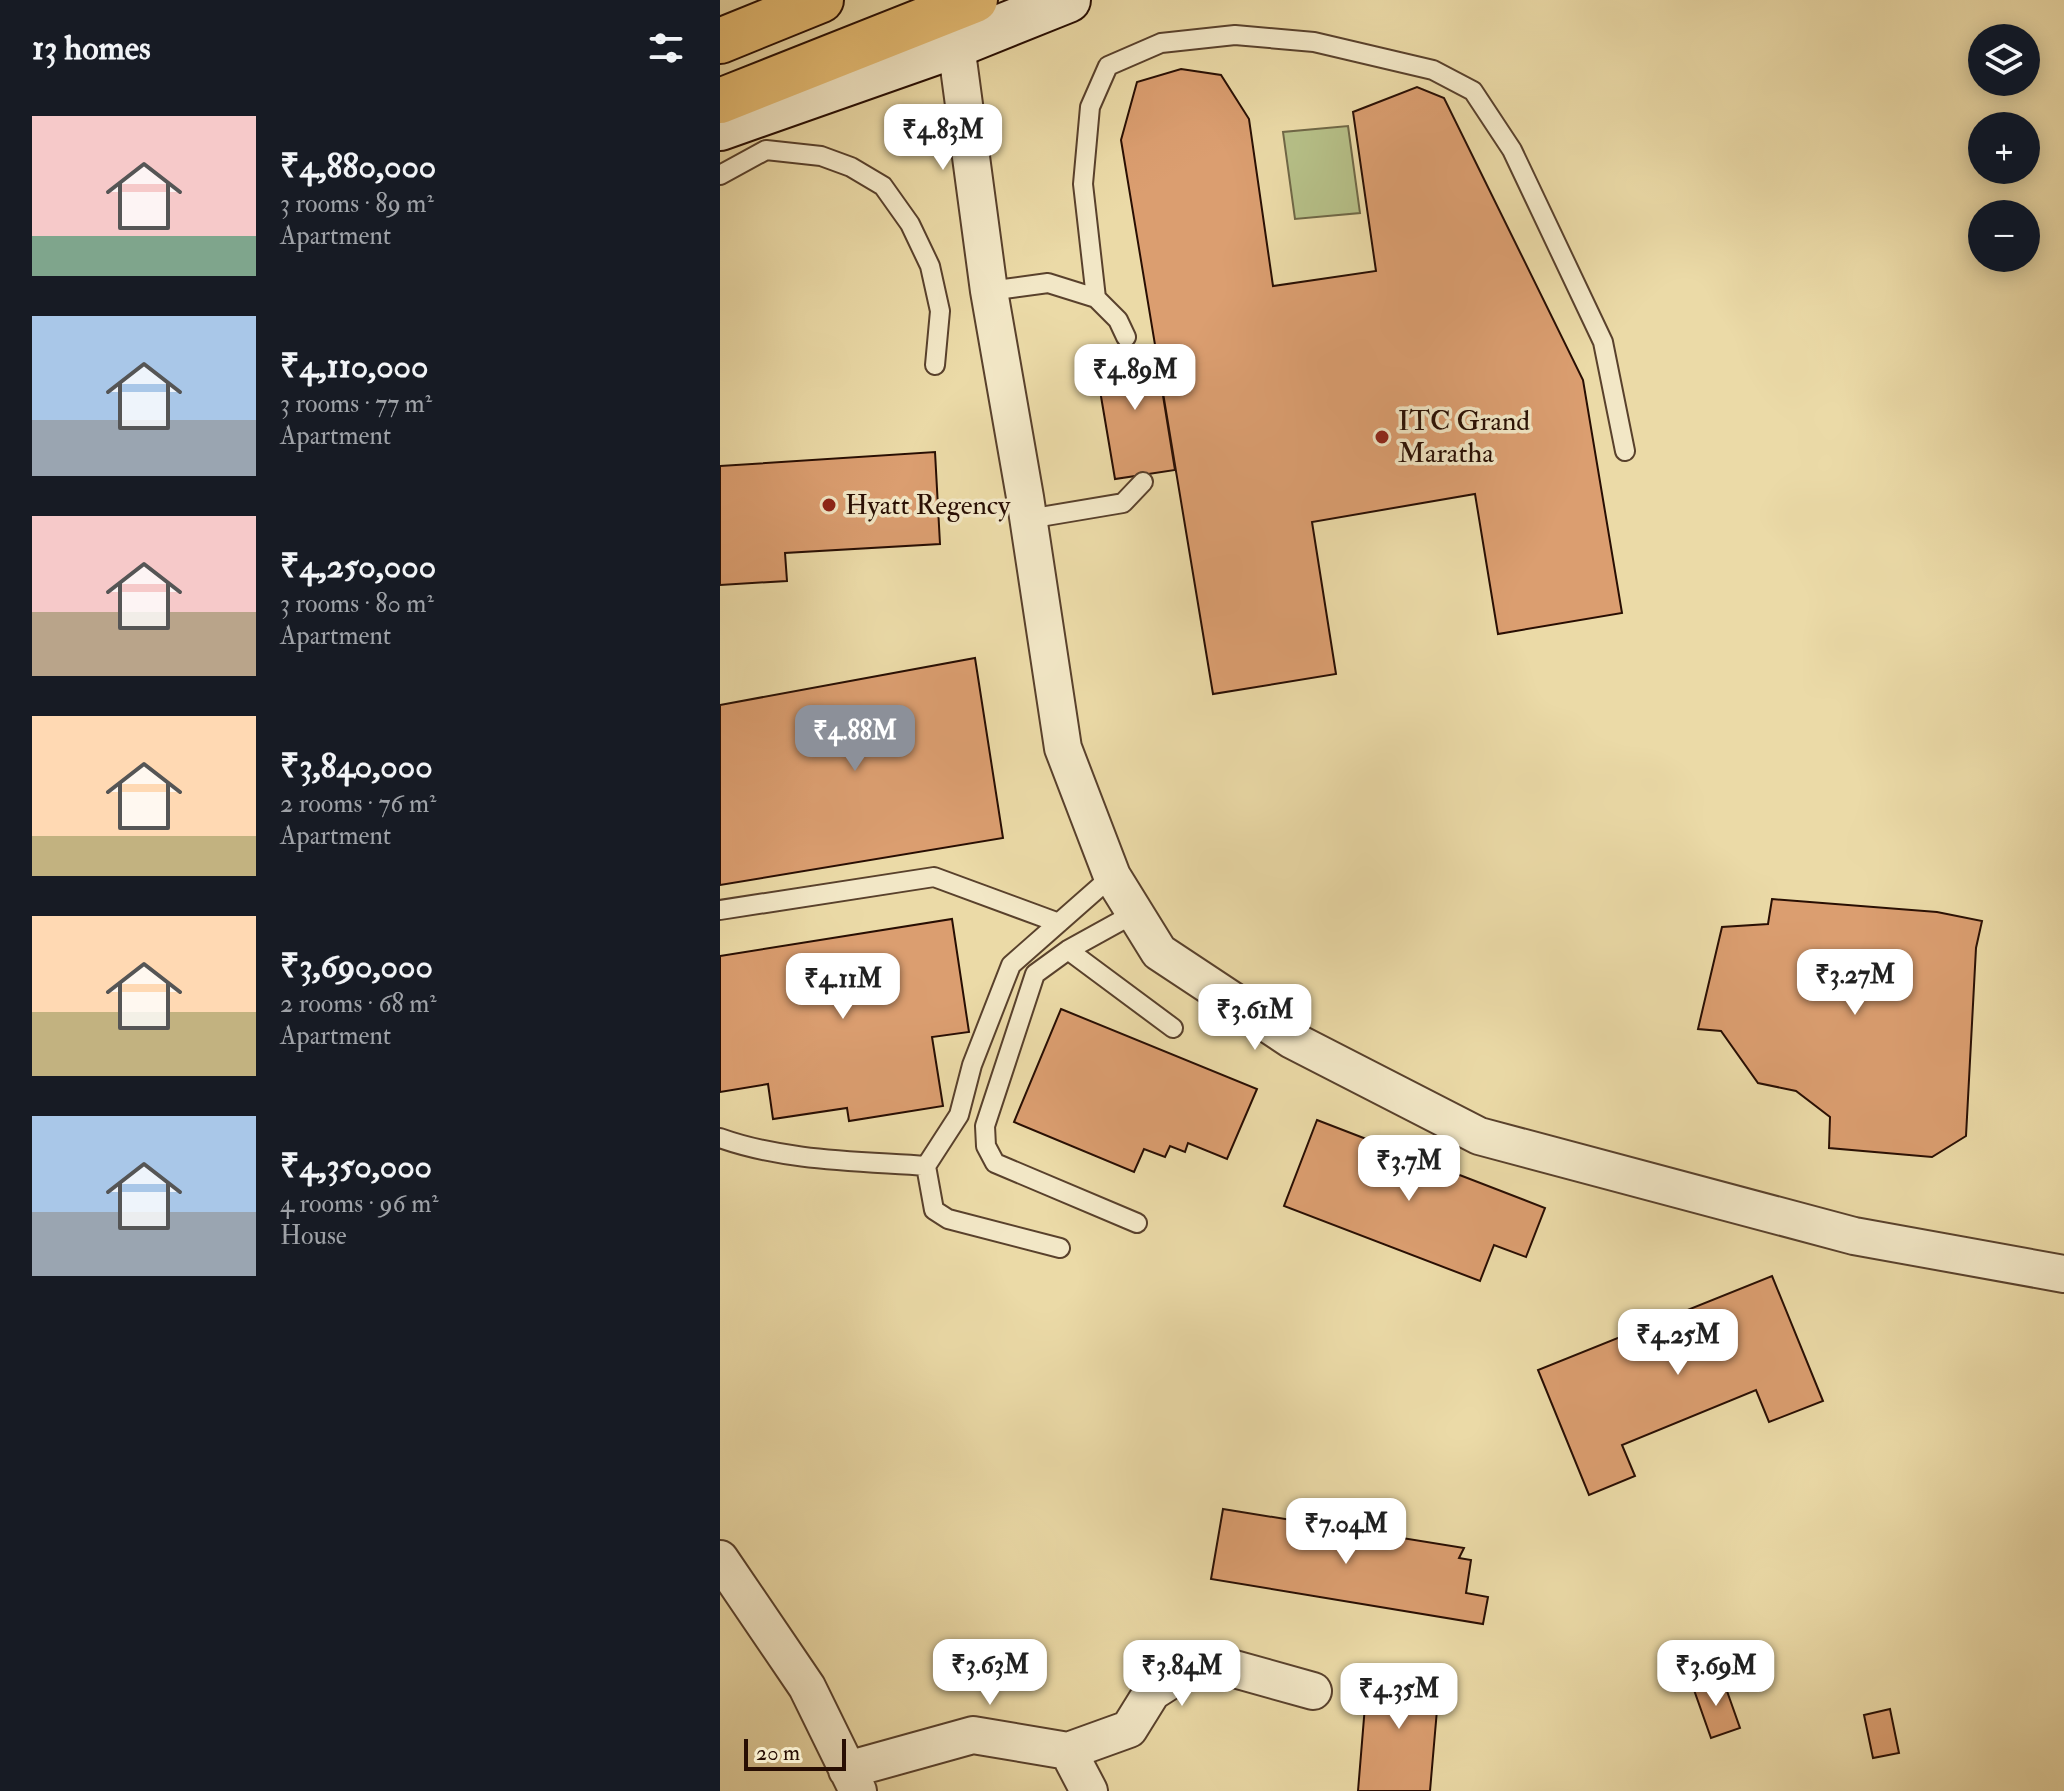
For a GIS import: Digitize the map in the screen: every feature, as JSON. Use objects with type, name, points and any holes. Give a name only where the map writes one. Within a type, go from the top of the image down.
[{"type":"main road","points":[[720,41],[821,0]]},
{"type":"main road","points":[[735,121],[975,0]]},
{"type":"main road","points":[[735,121],[956,45],[1068,0]]},
{"type":"street","points":[[956,45],[989,291],[1063,748],[1112,876],[1159,952],[1292,1040],[1479,1136],[1854,1236],[2064,1274]]},
{"type":"street","points":[[720,1559],[807,1687],[852,1780],[973,1735],[1068,1751],[1129,1729],[1152,1692],[1202,1660],[1313,1691]]},
{"type":"street","points":[[1068,1751],[1089,1791]]},
{"type":"lane","points":[[1096,298],[1083,184],[1090,107],[1108,66],[1161,43],[1235,35],[1314,42],[1433,70],[1473,91],[1512,150],[1603,342],[1625,451]]},
{"type":"lane","points":[[720,175],[735,121],[851,167],[883,186],[910,224],[930,266],[940,311],[935,365]]},
{"type":"lane","points":[[989,291],[1048,283],[1096,298],[1118,320],[1126,337]]},
{"type":"lane","points":[[1028,519],[1123,503],[1143,482]]},
{"type":"lane","points":[[1060,1248],[948,1219],[934,1210],[926,1166],[959,1115],[972,1065],[1011,965],[1112,876]]},
{"type":"lane","points":[[720,910],[934,877],[1059,923]]},
{"type":"lane","points":[[1135,913],[1068,950],[1035,974],[985,1126],[986,1146],[995,1163],[1137,1223]]},
{"type":"lane","points":[[1068,950],[1173,1028]]},
{"type":"lane","points":[[720,1138],[744,1147],[822,1158],[926,1166]]},
{"type":"green space","points":[[1348,126],[1360,213],[1295,219],[1283,132]]},
{"type":"building","name":"ITC Grand Maratha","points":[[1181,69],[1221,75],[1249,119],[1273,286],[1376,271],[1353,112],[1417,87],[1444,98],[1583,380],[1622,613],[1498,634],[1475,494],[1312,522],[1336,674],[1213,694],[1121,140],[1137,82]]},
{"type":"building","points":[[1155,346],[1175,470],[1115,479],[1094,355]]},
{"type":"building","name":"Hyatt Regency","points":[[935,452],[940,544],[785,553],[787,581],[720,585],[720,466]]},
{"type":"building","points":[[975,658],[1003,838],[720,885],[720,705]]},
{"type":"building","points":[[1772,899],[1937,912],[1982,921],[1976,948],[1966,1136],[1932,1157],[1829,1148],[1830,1117],[1796,1091],[1758,1083],[1721,1031],[1698,1029],[1722,927],[1768,924]]},
{"type":"building","points":[[952,919],[969,1032],[932,1037],[943,1106],[849,1121],[847,1108],[773,1119],[768,1084],[720,1092],[720,956]]},
{"type":"building","points":[[1061,1009],[1257,1089],[1227,1159],[1188,1143],[1185,1152],[1170,1146],[1165,1157],[1144,1149],[1134,1172],[1014,1122]]},
{"type":"building","points":[[1317,1120],[1545,1208],[1526,1257],[1494,1245],[1480,1281],[1284,1206]]},
{"type":"building","points":[[1772,1276],[1823,1401],[1769,1422],[1756,1390],[1622,1445],[1635,1476],[1589,1495],[1538,1370]]},
{"type":"building","points":[[1223,1509],[1464,1548],[1459,1558],[1471,1560],[1466,1593],[1488,1597],[1483,1624],[1211,1579]]},
{"type":"building","points":[[1368,1669],[1440,1675],[1430,1791],[1358,1791]]},
{"type":"building","points":[[1722,1677],[1740,1728],[1711,1738],[1693,1687]]},
{"type":"building","points":[[1890,1709],[1899,1753],[1873,1758],[1864,1715]]},
{"type":"place","name":"ITC Grand Maratha","points":[[1382,437]]},
{"type":"place","name":"Hyatt Regency","points":[[829,505]]}]
